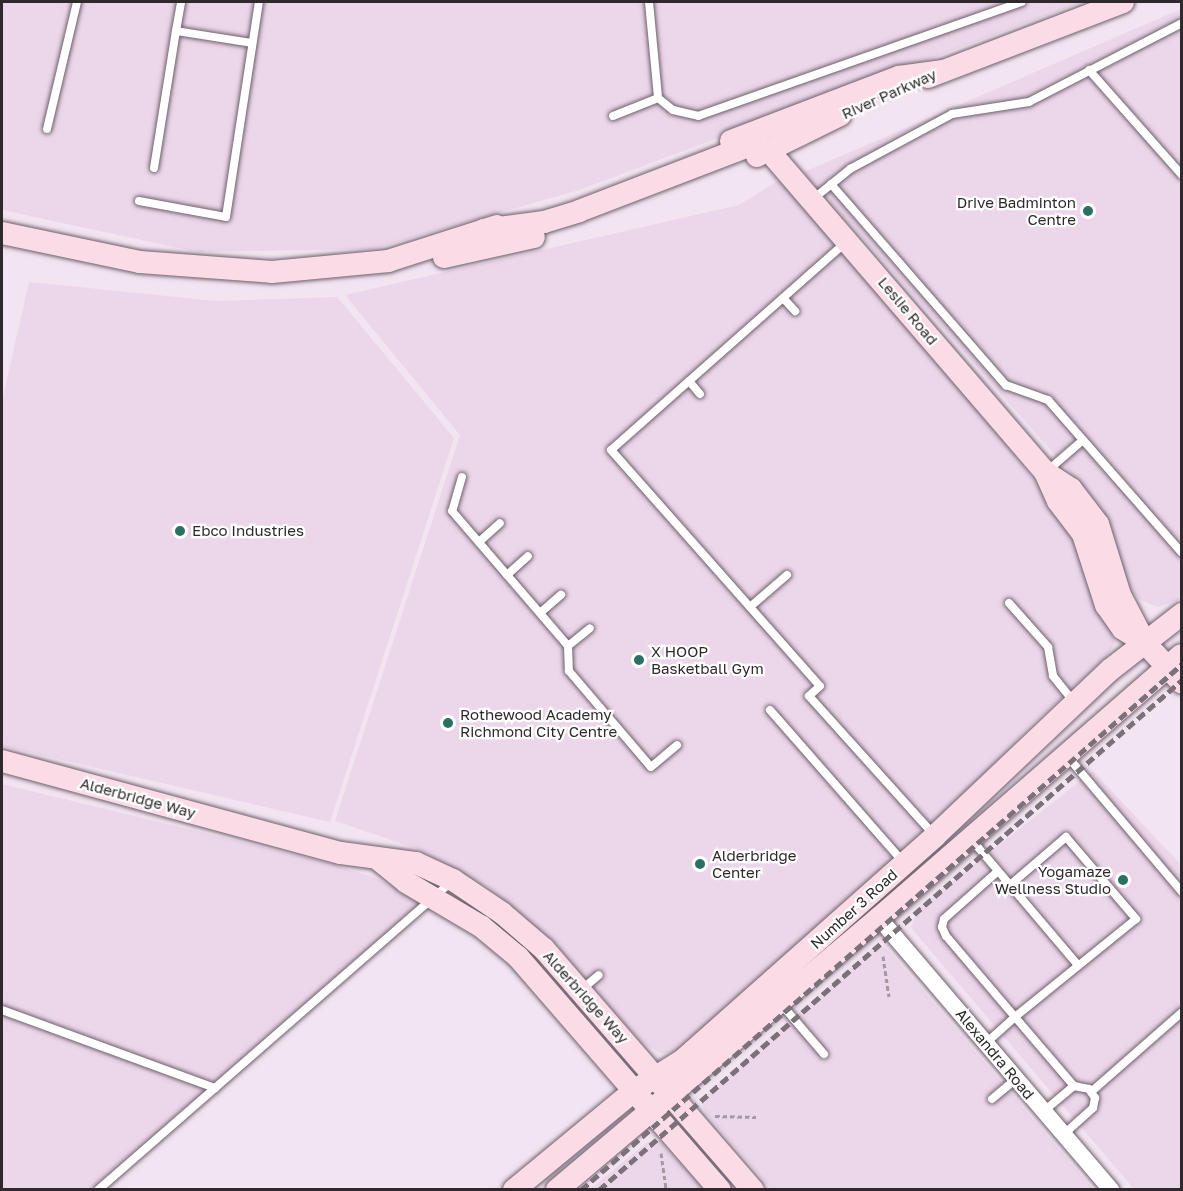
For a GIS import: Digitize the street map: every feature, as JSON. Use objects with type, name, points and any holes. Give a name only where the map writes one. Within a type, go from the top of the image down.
[{"type":"street","points":[[942,71],[1123,2]]},
{"type":"street","name":"River Parkway","points":[[388,261],[402,263],[451,256],[584,224],[769,151],[813,127],[942,71]]},
{"type":"street","name":"River Parkway","points":[[388,261],[612,188],[899,77],[942,71]]},
{"type":"street","points":[[484,230],[544,222],[579,211],[748,146],[769,151]]},
{"type":"street","name":"Leslie Road","points":[[769,151],[848,241],[981,404],[1045,472],[1058,501],[1083,534],[1106,605],[1123,629],[1177,668]]},
{"type":"street","points":[[2,233],[140,262],[212,268],[272,272],[388,261]]},
{"type":"street","name":"Number 3 Road","points":[[556,1190],[651,1109],[663,1085],[683,1060],[935,836],[1074,702],[1182,614]]},
{"type":"street","name":"Number 3 Road","points":[[514,1190],[635,1090],[663,1085],[778,1001],[879,918],[1066,756],[1177,668]]},
{"type":"street","name":"Alderbridge Way","points":[[2,761],[341,853],[416,863],[453,880],[502,913],[543,949],[753,1190]]},
{"type":"street","name":"Alderbridge Way","points":[[380,860],[406,882],[482,927],[518,957],[720,1190]]},
{"type":"street","name":"Alexandra Road","points":[[879,918],[1111,1190]]},
{"type":"lane","points":[[47,129],[77,2]]},
{"type":"lane","points":[[153,168],[180,2]]},
{"type":"lane","points":[[139,201],[226,217],[258,2]]},
{"type":"lane","points":[[649,2],[658,98],[673,110],[698,116],[1021,2]]},
{"type":"lane","points":[[813,200],[850,169],[952,114],[1029,102],[1182,23]]},
{"type":"lane","points":[[176,31],[252,43]]},
{"type":"lane","points":[[1089,70],[1182,175]]},
{"type":"lane","points":[[613,116],[658,98]]},
{"type":"lane","points":[[831,184],[1006,385],[1048,400],[1182,553]]},
{"type":"lane","points":[[848,241],[611,450],[820,686],[809,696],[935,836]]},
{"type":"lane","points":[[783,298],[795,311]]},
{"type":"lane","points":[[688,381],[700,394]]},
{"type":"lane","points":[[1045,472],[1083,440]]},
{"type":"lane","points":[[462,477],[452,511],[568,646],[569,671],[651,767],[677,745]]},
{"type":"lane","points":[[479,542],[500,523]]},
{"type":"lane","points":[[507,575],[528,556]]},
{"type":"lane","points":[[750,607],[787,575]]},
{"type":"lane","points":[[540,613],[561,595]]},
{"type":"lane","points":[[1009,603],[1048,647],[1053,676],[1074,702]]},
{"type":"lane","points":[[568,646],[590,628]]},
{"type":"lane","points":[[770,710],[905,863]]},
{"type":"lane","points":[[1066,756],[1182,892]]},
{"type":"lane","points":[[986,1043],[1136,918],[1066,837],[1010,885]]},
{"type":"lane","points":[[971,838],[1078,966]]},
{"type":"lane","points":[[998,871],[944,919],[942,927],[945,936],[1074,1086],[1091,1092]]},
{"type":"lane","points":[[98,1190],[453,880]]},
{"type":"lane","points":[[581,990],[598,975]]},
{"type":"lane","points":[[778,1001],[824,1054]]},
{"type":"lane","points":[[2,1010],[215,1088]]},
{"type":"lane","points":[[1091,1092],[1182,1012]]},
{"type":"lane","points":[[992,1099],[1016,1079]]},
{"type":"lane","points":[[1044,1111],[1074,1086]]},
{"type":"lane","points":[[1064,1134],[1093,1108],[1091,1092]]},
{"type":"path","points":[[883,956],[889,997]]},
{"type":"path","points":[[714,1116],[756,1117]]},
{"type":"path","points":[[658,1143],[666,1169],[666,1190]]},
{"type":"shaded area","points":[[2,2],[1082,2],[579,190],[373,249],[197,252],[2,210]]},
{"type":"shaded area","points":[[1181,9],[1181,599],[1158,607],[1140,600],[1129,586],[1108,521],[1095,500],[804,172]]},
{"type":"shaded area","points":[[794,171],[1075,533],[1115,643],[1108,655],[1029,727],[951,811],[677,1051],[662,1054],[641,1042],[554,942],[486,886],[418,849],[335,821],[460,435],[345,295],[739,205]]},
{"type":"shaded area","points":[[29,282],[216,301],[337,297],[454,438],[330,822],[2,746],[2,401]]},
{"type":"shaded area","points":[[1093,771],[1181,865],[1181,1189],[1134,1189],[911,928],[917,909]]},
{"type":"shaded area","points":[[2,784],[332,864],[375,878],[427,903],[98,1189],[2,1190]]},
{"type":"shaded area","points":[[884,947],[1093,1189],[771,1189],[705,1112],[701,1099],[873,948]]},
{"type":"shaded area","points":[[658,1140],[705,1190],[589,1190],[646,1143]]},
{"type":"railway","points":[[581,1190],[1182,664]]},
{"type":"railway","points":[[599,1190],[1182,680]]},
{"type":"place","name":"Drive Badminton Centre","points":[[1088,211]]},
{"type":"place","name":"Ebco Industries","points":[[180,531]]},
{"type":"place","name":"X HOOP Basketball Gym","points":[[639,660]]},
{"type":"place","name":"Rothewood Academy Richmond City Centre","points":[[448,723]]},
{"type":"place","name":"Alderbridge Center","points":[[700,864]]},
{"type":"place","name":"Yogamaze Wellness Studio","points":[[1123,880]]}]
